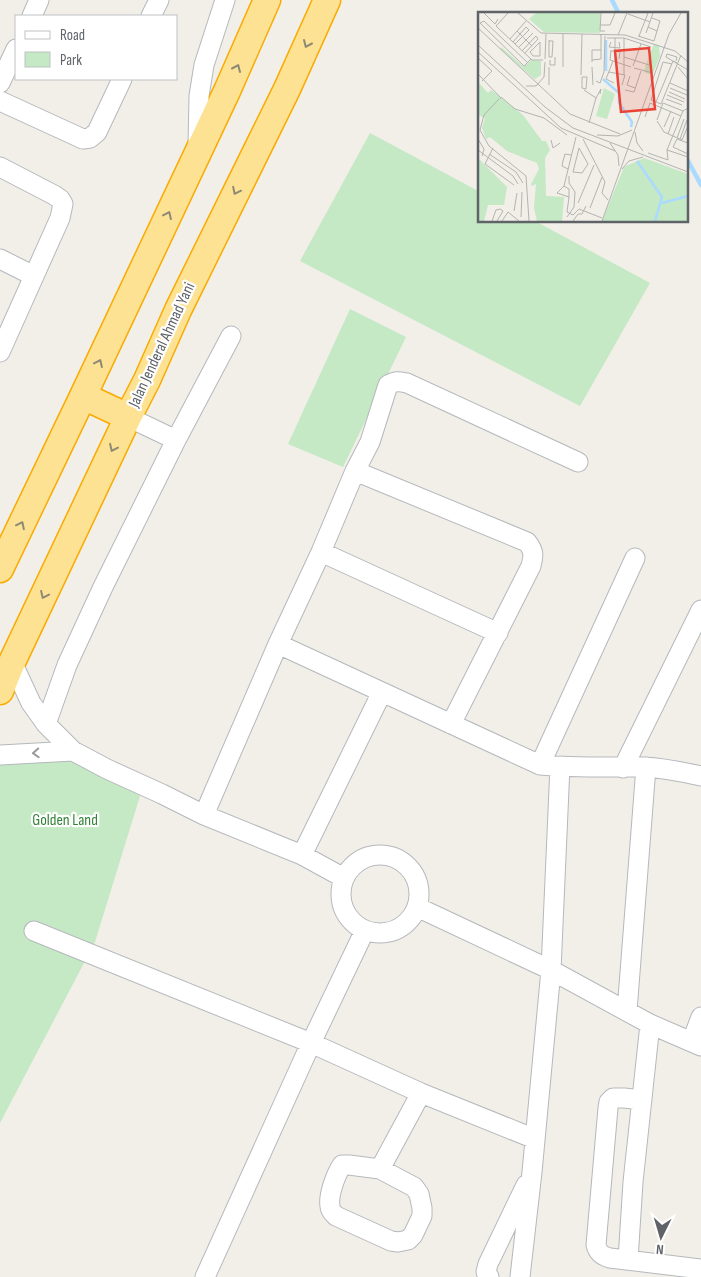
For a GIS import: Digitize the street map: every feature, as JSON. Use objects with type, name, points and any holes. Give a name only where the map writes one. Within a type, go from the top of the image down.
[{"type":"highway","points":[[0,569],[227,91],[267,0]]},
{"type":"highway","name":"Jalan Jenderal Ahmad Yani","points":[[0,691],[128,416],[148,380],[178,310],[287,89],[327,0]]},
{"type":"highway","points":[[83,396],[128,416]]},
{"type":"street","points":[[32,15],[39,0]]},
{"type":"street","points":[[152,15],[159,0]]},
{"type":"street","points":[[198,151],[199,96],[204,65],[225,0]]},
{"type":"street","points":[[0,83],[15,50]]},
{"type":"street","points":[[0,101],[83,139],[90,138],[97,132],[122,80]]},
{"type":"street","points":[[0,167],[54,195],[63,204],[60,218],[0,350]]},
{"type":"street","points":[[0,259],[34,276]]},
{"type":"street","points":[[46,724],[67,664],[103,587],[176,440],[231,336]]},
{"type":"street","points":[[204,815],[278,644],[321,552],[355,471],[370,442],[388,386],[398,381],[407,383],[578,462]]},
{"type":"street","points":[[128,416],[176,440]]},
{"type":"street","points":[[355,471],[527,542],[533,549],[531,566],[451,724]]},
{"type":"street","points":[[321,552],[498,633]]},
{"type":"street","points":[[540,765],[635,558]]},
{"type":"street","points":[[623,768],[701,610]]},
{"type":"street","points":[[278,644],[540,765],[646,767],[701,776]]},
{"type":"street","points":[[12,662],[31,703],[46,724],[73,751],[204,815],[302,856],[344,878]]},
{"type":"street","points":[[302,856],[382,692]]},
{"type":"street","points":[[0,755],[73,751]]},
{"type":"street","points":[[520,1277],[551,970],[560,766]]},
{"type":"street","points":[[626,1010],[646,767]]},
{"type":"street","points":[[375,855],[401,860],[411,869],[417,881],[420,894],[412,918],[402,927],[390,932],[378,933],[366,930],[355,924],[346,914],[342,903],[341,890],[344,878],[352,867],[362,859],[375,855]]},
{"type":"street","points":[[417,907],[551,970],[650,1024],[697,1043],[701,1017]]},
{"type":"street","points":[[205,1277],[311,1043],[366,930]]},
{"type":"street","points":[[34,931],[311,1043],[421,1093],[535,1139]]},
{"type":"street","points":[[628,1260],[633,1182],[650,1024]]},
{"type":"street","points":[[380,1169],[421,1093]]},
{"type":"street","points":[[642,1100],[613,1098],[609,1102],[596,1245],[603,1256],[701,1269]]},
{"type":"street","points":[[349,1164],[380,1169],[414,1187],[419,1194],[422,1216],[413,1235],[408,1240],[391,1241],[331,1212],[329,1205],[331,1193],[338,1170],[342,1165],[349,1164]]},
{"type":"street","points":[[489,1277],[486,1272],[488,1264],[532,1172]]},
{"type":"green space","points":[[370,133],[478,191],[478,222],[537,222],[650,283],[580,406],[300,261]]},
{"type":"green space","points":[[350,309],[406,337],[343,467],[288,444]]},
{"type":"green space","name":"Golden Land","points":[[71,748],[144,783],[95,942],[0,1123],[0,753]]},
{"type":"waterway","points":[[612,0],[618,12]]},
{"type":"waterway","points":[[688,161],[701,185]]}]
